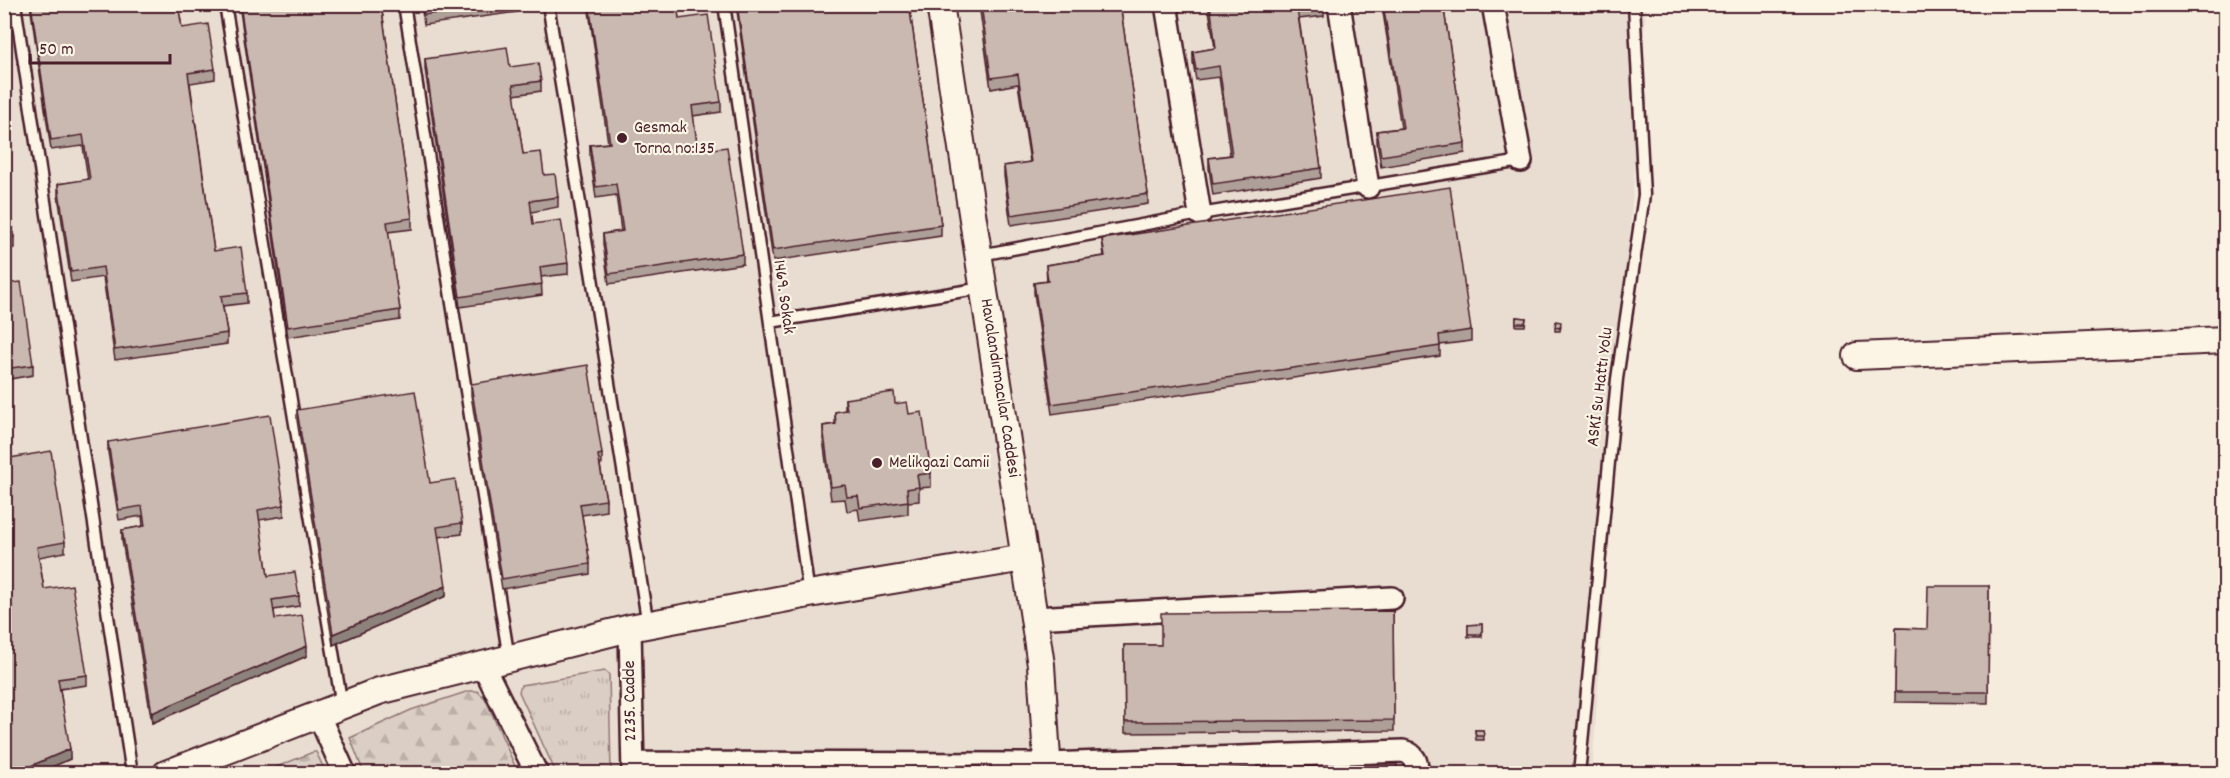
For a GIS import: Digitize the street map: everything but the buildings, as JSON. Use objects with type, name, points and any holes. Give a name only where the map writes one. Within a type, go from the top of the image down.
[{"type":"street","name":"Havalandırmacılar Caddesi","points":[[940,4],[1041,665],[1048,769]]},
{"type":"street","points":[[1166,4],[1200,214]]},
{"type":"street","points":[[1339,4],[1368,187]]},
{"type":"street","points":[[1493,4],[1521,161]]},
{"type":"street","points":[[1857,356],[2226,340]]},
{"type":"street","points":[[166,774],[379,691],[639,626],[809,594],[1024,558]]},
{"type":"street","points":[[1034,618],[1392,598]]},
{"type":"street","name":"2235. Cadde","points":[[633,768],[639,626]]},
{"type":"street","points":[[483,665],[537,774]]},
{"type":"street","points":[[330,711],[345,774]]},
{"type":"street","points":[[633,768],[1048,769],[1402,752],[1412,754],[1418,774]]},
{"type":"lane","points":[[15,4],[132,774]]},
{"type":"lane","points":[[225,4],[330,711]]},
{"type":"lane","points":[[404,4],[509,659]]},
{"type":"lane","points":[[548,4],[639,626]]},
{"type":"lane","name":"1469. Sokak","points":[[723,4],[809,594]]},
{"type":"lane","name":"ASKİ Su Hattı Yolu","points":[[1579,774],[1617,379],[1644,195],[1634,4]]},
{"type":"lane","points":[[980,255],[1200,214],[1521,161]]},
{"type":"lane","points":[[770,322],[984,288]]},
{"type":"shaded area","points":[[5,5],[1646,5],[1592,773],[5,774]]},
{"type":"green space","points":[[605,671],[609,674],[611,773],[556,773],[519,692],[521,685]]},
{"type":"green space","points":[[469,691],[477,691],[485,698],[518,773],[364,773],[350,738],[411,710]]},
{"type":"green space","points":[[316,752],[326,773],[262,773]]},
{"type":"place","name":"Gesmak Torna no:135","points":[[622,138]]},
{"type":"place","name":"Melikgazi Camii","points":[[877,463]]}]
